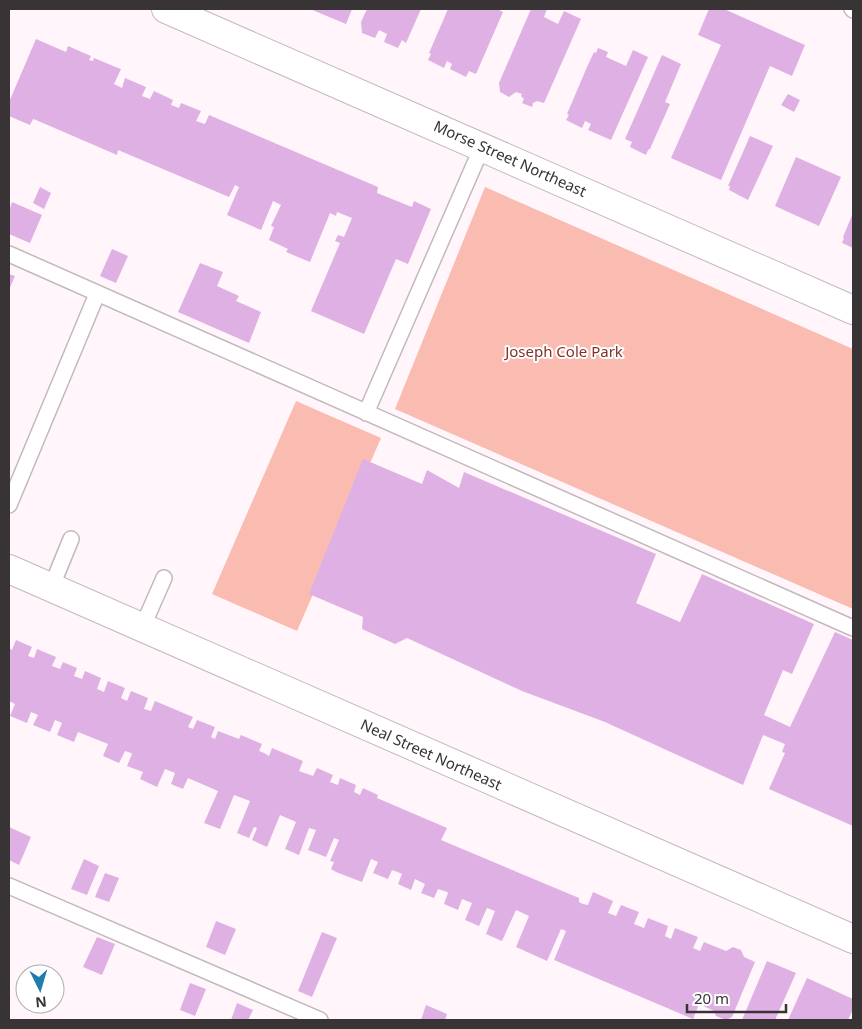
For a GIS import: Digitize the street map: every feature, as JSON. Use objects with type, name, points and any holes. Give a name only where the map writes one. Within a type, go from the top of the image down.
[{"type":"street","name":"Morse Street Northeast","points":[[166,9],[853,310]]},
{"type":"street","name":"Neal Street Northeast","points":[[9,569],[853,939]]},
{"type":"lane","points":[[366,413],[482,148]]},
{"type":"lane","points":[[9,254],[853,628]]},
{"type":"lane","points":[[9,505],[97,294]]},
{"type":"lane","points":[[51,588],[71,539]]},
{"type":"lane","points":[[142,628],[164,578]]},
{"type":"lane","points":[[9,886],[320,1020]]},
{"type":"green space","name":"Joseph Cole Park","points":[[485,187],[853,349],[853,609],[395,409]]},
{"type":"green space","points":[[296,401],[381,438],[297,631],[212,594]]},
{"type":"building","points":[[310,9],[352,9],[346,24]]},
{"type":"building","points":[[367,9],[421,9],[406,43],[402,40],[398,48],[384,42],[387,34],[379,30],[375,38],[362,33],[361,22]]},
{"type":"building","points":[[448,9],[497,9],[503,12],[476,74],[469,71],[466,77],[450,69],[452,64],[447,61],[444,68],[428,60],[431,54],[429,53]]},
{"type":"building","points":[[531,9],[547,9],[544,17],[558,24],[564,11],[581,19],[544,103],[537,101],[533,103],[532,107],[522,103],[524,99],[521,96],[522,94],[516,92],[509,97],[500,92],[499,83]]},
{"type":"building","points":[[709,9],[724,9],[805,45],[792,76],[770,66],[721,180],[671,158],[721,45],[698,35]]},
{"type":"building","points":[[36,39],[66,52],[68,46],[91,56],[89,60],[93,61],[94,58],[121,69],[114,84],[122,88],[125,78],[146,87],[142,96],[150,99],[154,91],[173,100],[171,105],[179,108],[181,103],[201,111],[196,121],[205,124],[209,115],[378,187],[377,193],[412,207],[414,201],[431,209],[408,264],[396,259],[364,334],[311,311],[340,243],[335,241],[338,235],[344,237],[352,218],[337,212],[336,216],[330,213],[310,262],[286,252],[288,249],[269,240],[274,227],[271,226],[281,205],[273,201],[261,230],[227,215],[239,187],[235,185],[229,197],[118,150],[117,155],[36,120],[33,119],[30,125],[9,116],[9,102]]},
{"type":"building","points":[[598,48],[608,52],[606,57],[626,66],[633,50],[648,57],[611,140],[588,130],[591,124],[585,121],[582,128],[566,120],[587,67]]},
{"type":"building","points":[[662,55],[681,64],[665,102],[670,104],[646,155],[630,147],[632,142],[625,139]]},
{"type":"building","points":[[788,94],[800,100],[794,112],[781,105]]},
{"type":"building","points":[[750,136],[773,146],[748,200],[729,190],[730,186],[728,186]]},
{"type":"building","points":[[796,157],[841,177],[819,226],[775,206]]},
{"type":"building","points":[[40,187],[51,193],[44,209],[33,203]]},
{"type":"building","points":[[12,202],[42,215],[30,243],[9,234],[9,211]]},
{"type":"building","points":[[853,213],[853,248],[842,243]]},
{"type":"building","points":[[112,249],[128,256],[116,283],[100,276]]},
{"type":"building","points":[[200,263],[223,272],[217,286],[239,296],[236,301],[261,312],[249,343],[178,312]]},
{"type":"building","points":[[9,274],[15,276],[9,290]]},
{"type":"building","points":[[363,459],[422,484],[427,470],[459,488],[464,472],[656,554],[636,603],[680,622],[702,574],[814,624],[792,674],[783,670],[764,715],[790,727],[835,632],[853,640],[853,826],[769,789],[785,753],[782,752],[785,744],[763,735],[743,785],[605,722],[522,691],[407,638],[395,644],[362,629],[363,617],[309,594]]},
{"type":"building","points":[[16,640],[32,647],[28,656],[34,658],[37,649],[56,657],[52,666],[60,669],[63,662],[77,668],[74,676],[82,679],[85,671],[101,678],[97,689],[104,692],[108,681],[125,688],[121,698],[127,701],[131,691],[148,698],[144,709],[151,711],[155,701],[193,717],[188,727],[193,729],[197,720],[215,727],[211,737],[215,739],[218,731],[239,739],[241,735],[262,744],[259,751],[269,756],[272,748],[303,761],[299,771],[313,776],[317,768],[333,775],[330,782],[338,785],[340,778],[356,785],[354,792],[360,795],[363,788],[378,795],[377,798],[447,828],[441,840],[579,898],[579,902],[583,904],[588,905],[593,892],[613,901],[608,913],[616,916],[621,905],[639,912],[634,924],[644,928],[648,918],[668,926],[665,936],[671,939],[675,928],[698,937],[693,948],[700,951],[704,942],[726,951],[733,947],[741,950],[744,957],[755,962],[732,1017],[726,1020],[716,1016],[714,1011],[699,1004],[693,1019],[554,960],[566,931],[561,929],[547,961],[516,947],[529,916],[516,910],[502,941],[486,934],[495,911],[487,908],[479,926],[465,920],[472,903],[462,899],[458,910],[444,904],[447,892],[438,889],[434,898],[421,893],[425,884],[415,879],[411,890],[398,884],[402,874],[400,873],[392,870],[388,879],[373,873],[378,862],[371,859],[362,882],[336,872],[331,869],[334,862],[330,861],[339,840],[334,838],[326,857],[308,850],[316,830],[309,828],[299,855],[285,849],[296,822],[280,815],[267,847],[252,840],[257,828],[254,827],[249,838],[237,833],[250,801],[234,795],[220,829],[204,823],[218,791],[188,778],[183,789],[171,784],[175,773],[165,769],[157,787],[140,779],[143,772],[127,766],[131,753],[125,751],[119,763],[103,756],[108,744],[78,732],[74,742],[57,735],[62,723],[55,720],[50,732],[33,725],[38,715],[31,712],[27,723],[10,716],[15,704],[9,701],[9,648],[12,650]]},
{"type":"building","points":[[9,827],[31,837],[19,865],[9,860]]},
{"type":"building","points":[[84,859],[99,866],[87,895],[71,889]]},
{"type":"building","points":[[105,873],[119,878],[109,902],[95,897]]},
{"type":"building","points":[[216,921],[236,929],[225,955],[206,947]]},
{"type":"building","points":[[322,932],[337,938],[312,997],[298,991]]},
{"type":"building","points":[[97,937],[115,944],[102,975],[83,967]]},
{"type":"building","points":[[767,961],[796,973],[775,1020],[742,1020]]},
{"type":"building","points":[[807,978],[853,999],[853,1009],[848,1020],[788,1020]]},
{"type":"building","points":[[190,983],[206,989],[195,1016],[180,1010]]},
{"type":"building","points":[[237,1003],[253,1010],[248,1020],[231,1020]]},
{"type":"building","points":[[426,1005],[447,1014],[445,1020],[421,1020]]}]
